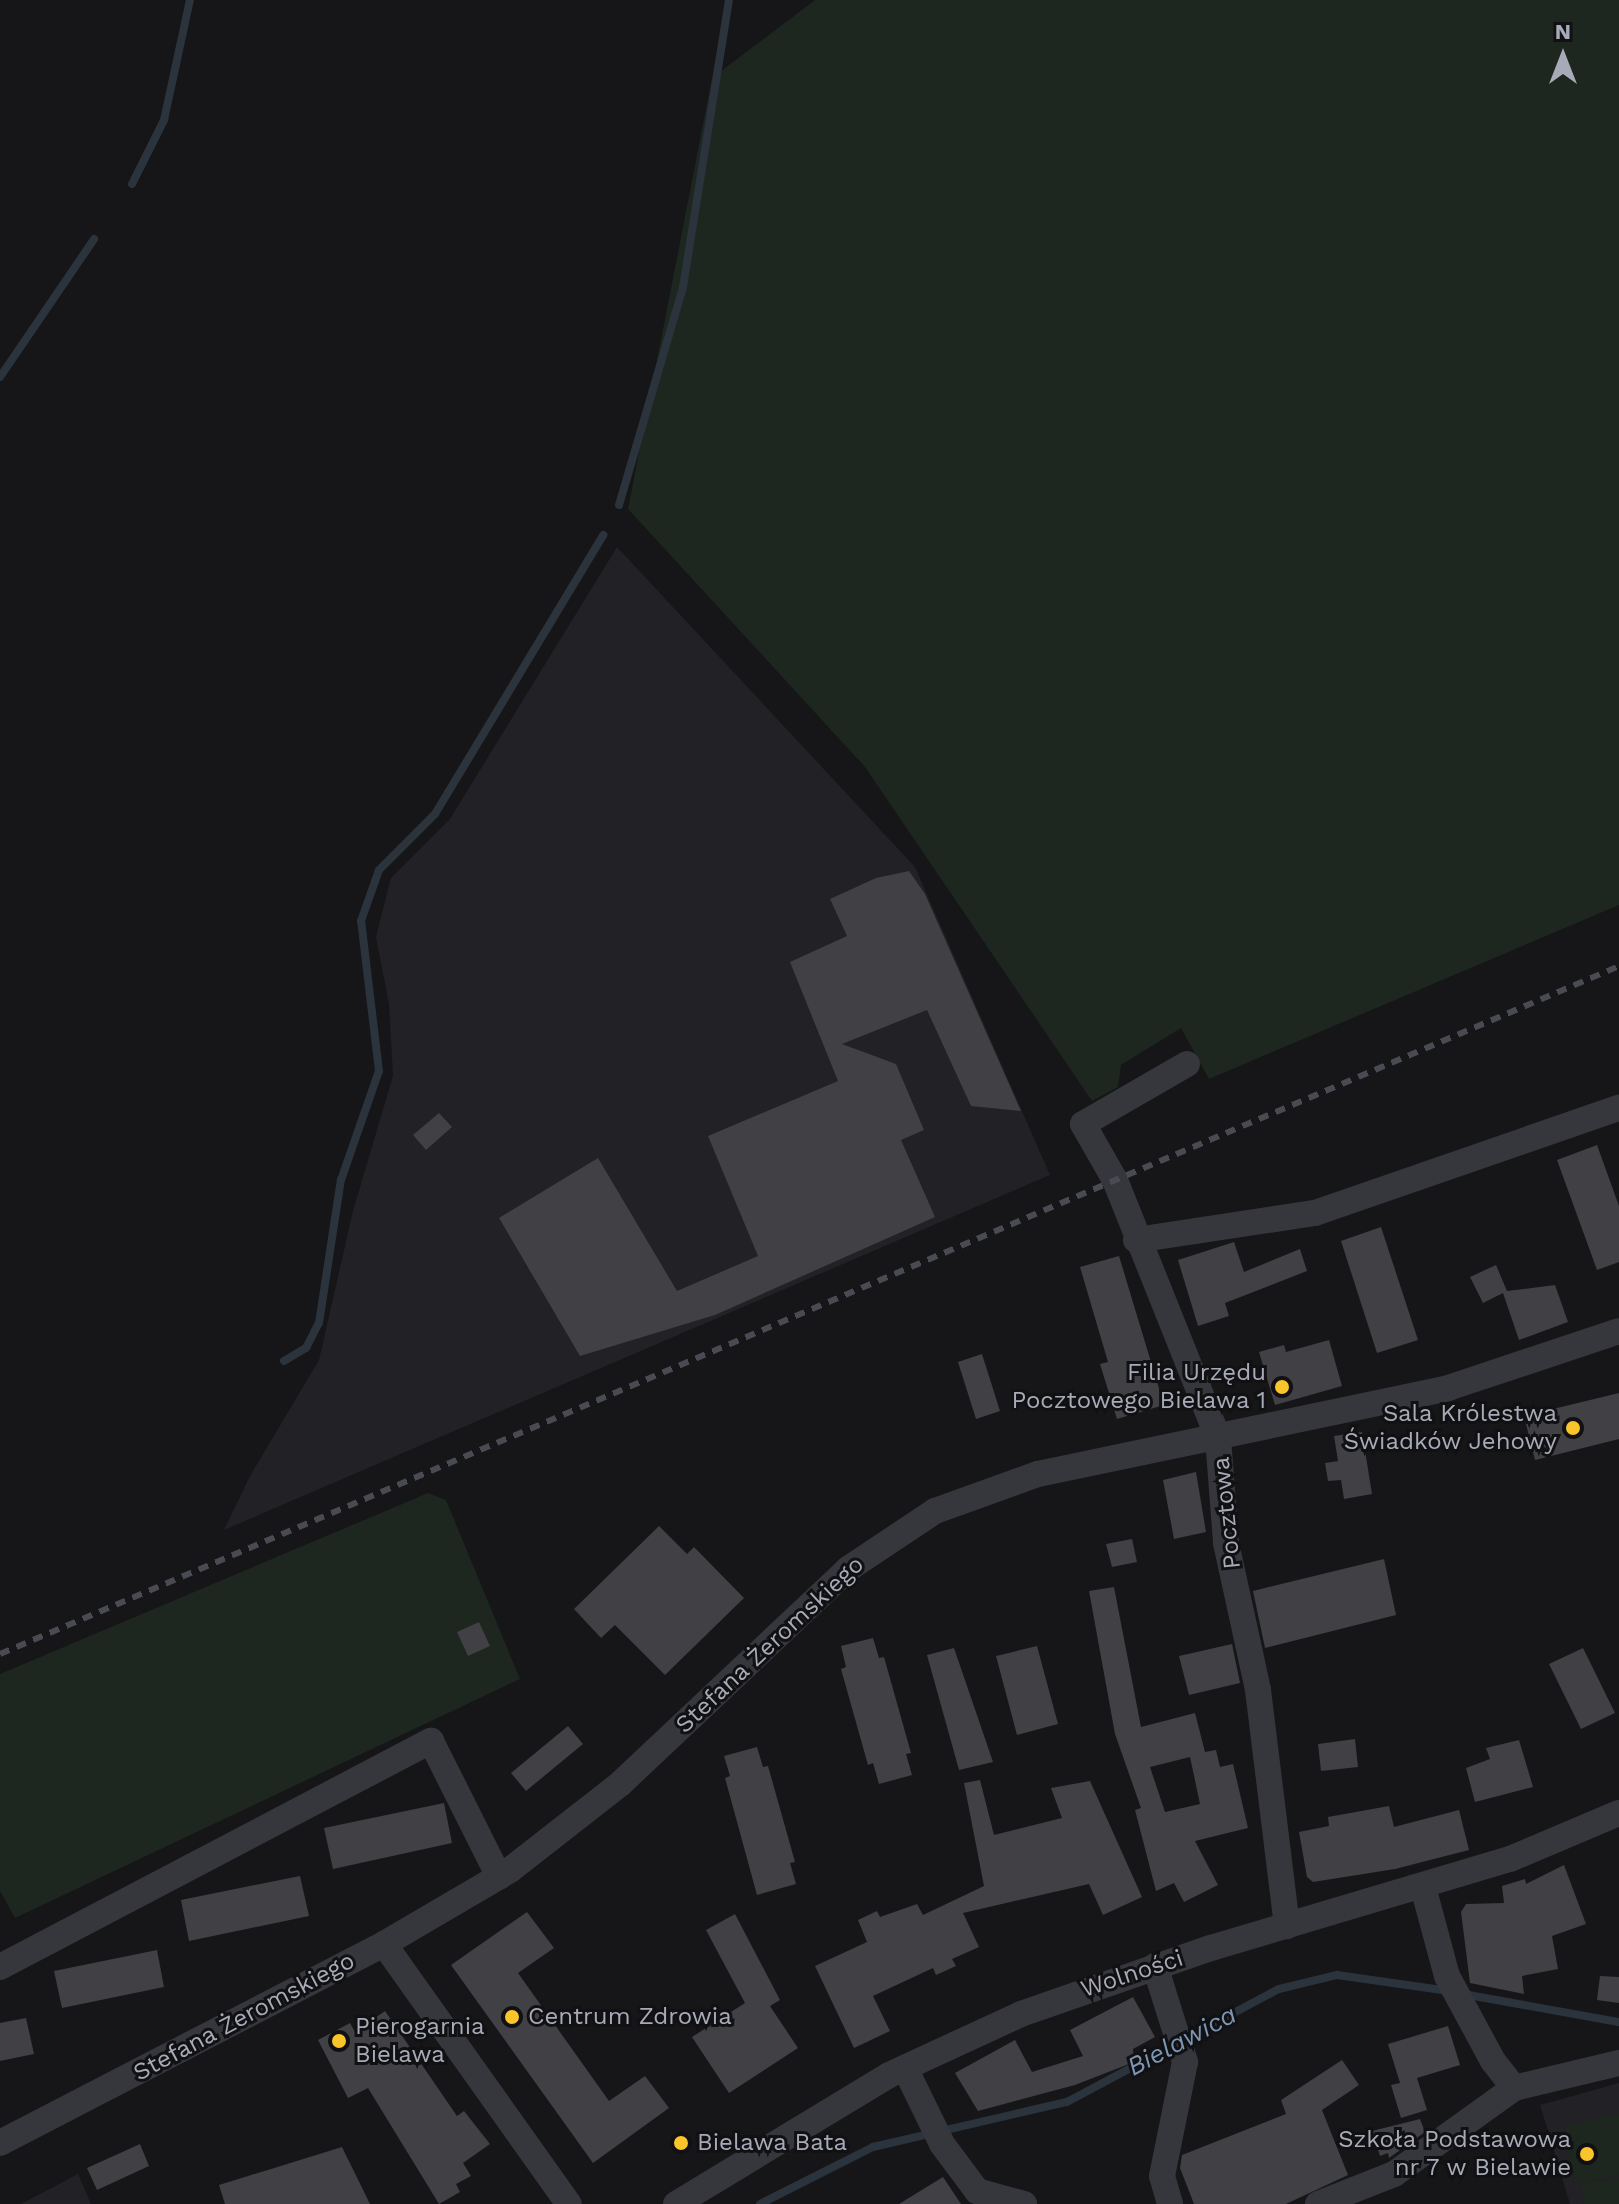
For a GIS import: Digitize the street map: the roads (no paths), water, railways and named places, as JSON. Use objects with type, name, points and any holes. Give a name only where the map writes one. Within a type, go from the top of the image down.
[{"type":"street","name":"Pocztowa","points":[[1187,1064],[1083,1124],[1115,1180],[1136,1240],[1218,1438],[1226,1543],[1260,1703],[1287,1926]]},
{"type":"street","points":[[1136,1240],[1315,1213],[1619,1109]]},
{"type":"street","name":"Stefana Żeromskiego","points":[[0,2143],[384,1944],[499,1877],[603,1799],[848,1569],[905,1527],[963,1498],[1021,1478],[1448,1388],[1619,1331]]},
{"type":"street","points":[[0,1967],[431,1741],[499,1877]]},
{"type":"street","name":"Wolności","points":[[676,2204],[905,2068],[1021,2014],[1155,1966],[1423,1887],[1526,1853],[1619,1813]]},
{"type":"street","points":[[1423,1887],[1447,1976],[1462,2007],[1514,2088]]},
{"type":"street","points":[[384,1944],[569,2204]]},
{"type":"street","points":[[1155,1966],[1185,2062],[1162,2176],[1170,2204]]},
{"type":"street","points":[[1318,2204],[1394,2174],[1514,2088],[1619,2063]]},
{"type":"street","points":[[905,2068],[942,2144],[977,2191],[1024,2204]]},
{"type":"waterway","points":[[132,184],[164,120],[190,0]]},
{"type":"waterway","points":[[619,505],[683,287],[729,0]]},
{"type":"waterway","points":[[0,377],[94,239]]},
{"type":"waterway","points":[[284,1361],[306,1348],[319,1323],[341,1180],[379,1071],[361,921],[379,870],[435,814],[603,535]]},
{"type":"waterway","name":"Bielawica","points":[[760,2204],[873,2147],[1067,2102],[1279,1989],[1337,1975],[1449,1991]]},
{"type":"waterway","name":"Bielawica","points":[[1463,1994],[1619,2022]]},
{"type":"railway","points":[[0,1654],[1619,966]]},
{"type":"place","name":"Filia Urzędu Pocztowego Bielawa 1","points":[[1282,1387]]},
{"type":"place","name":"Sala Królestwa Świadków Jehowy","points":[[1573,1428]]},
{"type":"place","name":"Centrum Zdrowia","points":[[512,2017]]},
{"type":"place","name":"Pierogarnia Bielawa","points":[[339,2041]]},
{"type":"place","name":"Bielawa Bata","points":[[681,2143]]},
{"type":"place","name":"Szkoła Podstawowa nr 7 w Bielawie","points":[[1587,2154]]}]
